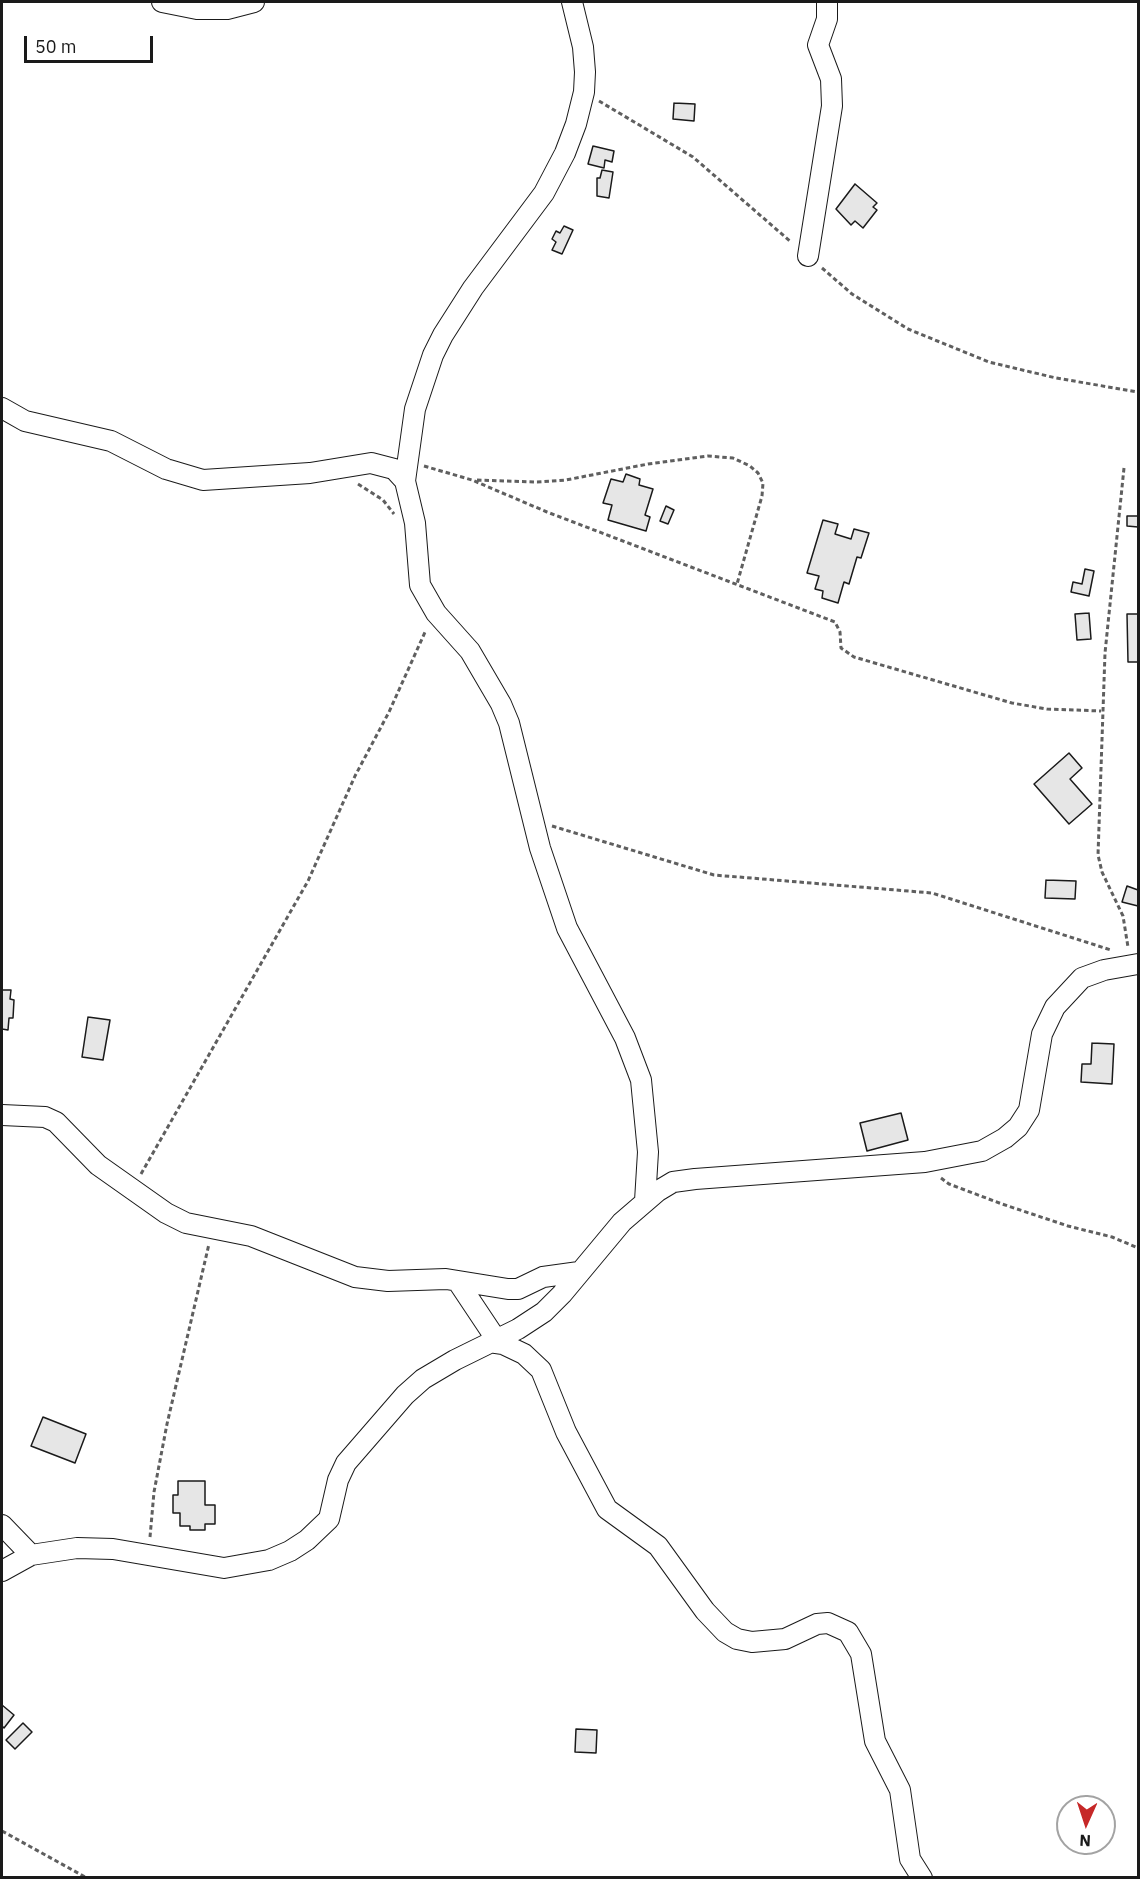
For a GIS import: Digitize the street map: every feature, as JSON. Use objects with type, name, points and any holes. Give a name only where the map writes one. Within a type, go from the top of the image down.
[{"type":"street","points":[[162,2],[197,9],[227,9],[254,2]]},
{"type":"street","points":[[572,2],[583,47],[584,92],[565,153],[544,193],[473,288],[438,345],[423,378],[406,471],[415,523],[420,585],[436,613],[470,651],[501,704],[509,723],[533,821],[567,928],[578,954],[625,1038],[641,1080],[648,1152],[645,1201]]},
{"type":"street","points":[[808,256],[833,99],[831,79],[818,45],[827,20],[827,2]]},
{"type":"street","points":[[2,408],[25,421],[111,441],[166,469],[203,480],[334,470],[371,463],[406,471]]},
{"type":"street","points":[[2,1571],[31,1555],[77,1548],[149,1554],[206,1565],[243,1566],[268,1560],[307,1540],[329,1519],[338,1480],[346,1463],[385,1415],[423,1379],[492,1340],[526,1324],[544,1311],[645,1201],[673,1182],[925,1161],[982,1151],[1018,1127],[1029,1110],[1042,1034],[1055,1007],[1082,978],[1133,959]]},
{"type":"street","points":[[2,1115],[45,1117],[56,1122],[98,1165],[186,1223],[251,1236],[355,1277],[388,1281],[431,1279],[489,1288],[518,1289],[543,1277],[579,1272]]},
{"type":"street","points":[[648,1152],[673,1182]]},
{"type":"street","points":[[458,1282],[492,1340],[524,1354],[541,1370],[566,1432],[606,1509],[658,1546],[705,1611],[725,1632],[737,1639],[752,1642],[785,1639],[817,1624],[828,1623],[848,1632],[861,1654],[875,1741],[900,1790],[910,1859],[922,1878]]},
{"type":"street","points":[[2,1526],[31,1555]]},
{"type":"path","points":[[584,92],[693,157],[852,294],[908,329],[989,362],[1056,378],[1138,392]]},
{"type":"path","points":[[406,471],[472,480],[537,482],[567,480],[698,457],[733,458],[750,466],[758,473],[763,483],[762,496],[737,585]]},
{"type":"path","points":[[1124,468],[1101,711],[1098,855],[1102,872],[1123,916],[1133,959]]},
{"type":"path","points":[[334,470],[373,493],[396,517]]},
{"type":"path","points":[[472,480],[547,512],[835,622],[840,632],[841,648],[854,657],[1012,703],[1047,709],[1101,711]]},
{"type":"path","points":[[132,1189],[308,881],[355,776],[389,712],[436,613]]},
{"type":"path","points":[[533,821],[714,875],[932,892],[1118,952]]},
{"type":"path","points":[[925,1161],[937,1175],[959,1188],[1138,1248]]},
{"type":"path","points":[[149,1554],[154,1492],[186,1336],[208,1246],[218,1230]]},
{"type":"path","points":[[2,1831],[87,1878]]},
{"type":"building","points":[[674,103],[695,104],[694,121],[673,119]]},
{"type":"building","points":[[593,146],[614,151],[612,162],[605,160],[604,168],[588,164]]},
{"type":"building","points":[[602,170],[613,172],[609,198],[597,196],[597,178],[600,178]]},
{"type":"building","points":[[855,184],[877,203],[873,207],[877,210],[863,228],[855,221],[851,225],[836,209]]},
{"type":"building","points":[[564,226],[573,230],[562,254],[552,250],[556,242],[552,239],[556,231],[560,233]]},
{"type":"building","points":[[626,474],[640,479],[639,485],[653,489],[645,515],[650,517],[646,531],[608,520],[612,505],[603,503],[611,479],[623,482]]},
{"type":"building","points":[[666,506],[674,510],[668,524],[660,521]]},
{"type":"building","points":[[1127,516],[1138,516],[1138,527],[1127,526]]},
{"type":"building","points":[[823,520],[838,524],[835,534],[851,539],[854,529],[869,533],[861,558],[857,557],[849,584],[844,582],[838,603],[822,598],[823,591],[815,589],[819,576],[807,573]]},
{"type":"building","points":[[1085,569],[1094,571],[1089,596],[1071,592],[1073,582],[1082,584]]},
{"type":"building","points":[[1089,613],[1091,639],[1077,640],[1075,614]]},
{"type":"building","points":[[1127,614],[1138,614],[1138,662],[1128,662]]},
{"type":"building","points":[[1069,753],[1082,768],[1070,779],[1092,804],[1069,824],[1034,784]]},
{"type":"building","points":[[1046,880],[1076,881],[1075,899],[1045,898]]},
{"type":"building","points":[[1127,886],[1138,890],[1138,906],[1122,902]]},
{"type":"building","points":[[2,990],[11,990],[10,999],[14,1000],[13,1018],[9,1018],[8,1030],[2,1029]]},
{"type":"building","points":[[88,1017],[110,1020],[103,1060],[82,1057]]},
{"type":"building","points":[[1092,1043],[1114,1044],[1112,1084],[1081,1082],[1082,1064],[1091,1064]]},
{"type":"building","points":[[901,1113],[908,1140],[867,1151],[860,1123]]},
{"type":"building","points":[[43,1417],[86,1434],[75,1463],[31,1446]]},
{"type":"building","points":[[178,1481],[205,1481],[205,1505],[215,1505],[215,1524],[205,1524],[205,1530],[190,1530],[190,1526],[180,1526],[180,1513],[173,1513],[173,1495],[178,1495]]},
{"type":"building","points":[[2,1705],[14,1715],[4,1728],[2,1726]]},
{"type":"building","points":[[23,1723],[32,1732],[15,1749],[6,1740]]},
{"type":"building","points":[[576,1729],[597,1730],[596,1753],[575,1752]]}]
